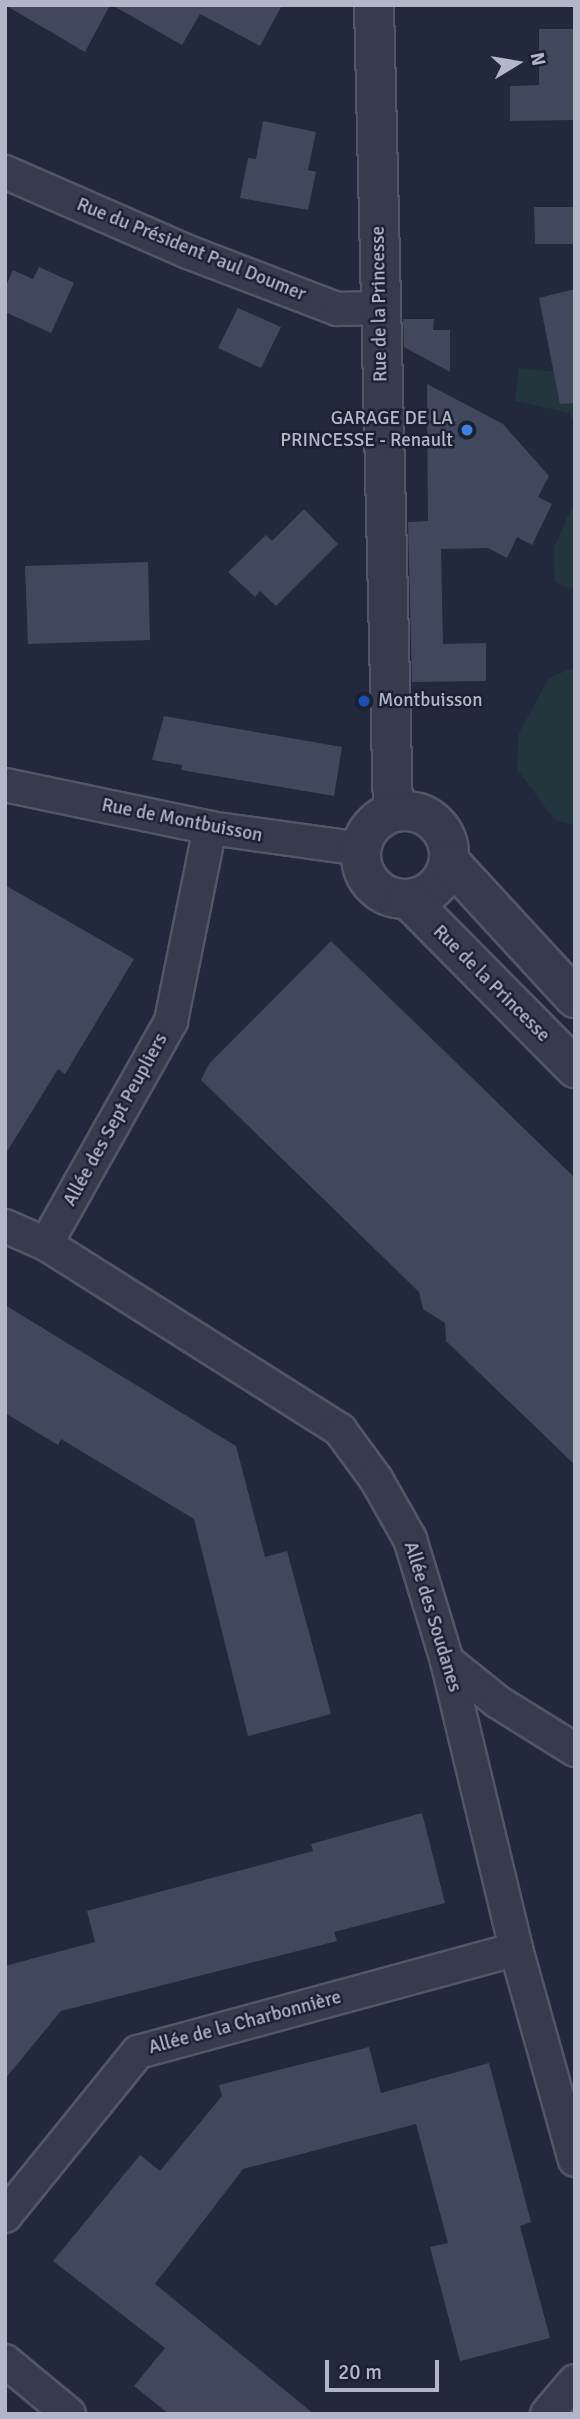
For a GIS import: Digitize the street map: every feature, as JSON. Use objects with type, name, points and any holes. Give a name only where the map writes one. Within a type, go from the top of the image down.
[{"type":"street","name":"Rue de la Princesse","points":[[374,5],[393,812]]},
{"type":"street","name":"Rue du Président Paul Doumer","points":[[5,172],[188,252],[337,309],[380,307]]},
{"type":"street","name":"Rue de Montbuisson","points":[[5,785],[210,828],[361,849]]},
{"type":"street","points":[[408,811],[434,821],[449,846],[449,861],[440,883],[408,900],[383,894],[365,875],[361,849],[371,826],[393,812],[408,811]]},
{"type":"street","name":"Allée des Sept Peupliers","points":[[46,1244],[171,1021],[210,828]]},
{"type":"street","points":[[449,861],[565,988],[520,1012]]},
{"type":"street","name":"Rue de la Princesse","points":[[408,900],[575,1068]]},
{"type":"street","name":"Allée des Soudanes","points":[[5,1226],[46,1244],[340,1430],[376,1479],[410,1539],[447,1661],[516,1949],[575,2160]]},
{"type":"street","points":[[447,1661],[498,1702],[575,1750]]},
{"type":"street","name":"Allée de la Charbonnière","points":[[5,2216],[138,2052],[516,1949]]},
{"type":"street","points":[[5,2361],[69,2414]]},
{"type":"street","points":[[547,2414],[575,2381]]},
{"type":"shaded area","points":[[519,368],[575,374],[575,427],[570,413],[515,401]]},
{"type":"shaded area","points":[[575,500],[575,590],[555,582],[554,548]]},
{"type":"shaded area","points":[[575,667],[575,826],[554,819],[517,769],[519,733],[549,678]]},
{"type":"building","points":[[5,5],[110,5],[85,52]]},
{"type":"building","points":[[112,5],[282,5],[260,46],[200,14],[182,45]]},
{"type":"building","points":[[539,29],[573,29],[575,120],[510,121],[510,86],[539,85]]},
{"type":"building","points":[[263,121],[316,132],[308,170],[316,172],[308,210],[240,198],[248,158],[256,159]]},
{"type":"building","points":[[534,207],[575,207],[575,244],[535,244]]},
{"type":"building","points":[[39,267],[74,283],[51,333],[5,312],[5,288],[13,270],[33,279]]},
{"type":"building","points":[[575,289],[575,403],[560,404],[539,298]]},
{"type":"building","points":[[238,308],[281,327],[261,368],[218,348]]},
{"type":"building","points":[[403,319],[434,319],[433,330],[450,330],[450,372],[404,347]]},
{"type":"building","points":[[427,384],[503,424],[549,476],[538,497],[552,504],[532,545],[517,537],[507,558],[488,548],[441,549],[443,644],[486,643],[486,681],[412,682],[408,522],[428,521]]},
{"type":"building","points":[[304,509],[338,544],[276,606],[260,591],[255,597],[228,572],[266,535],[272,541]]},
{"type":"building","points":[[148,562],[150,640],[28,644],[25,566]]},
{"type":"building","points":[[164,716],[342,747],[334,796],[181,770],[182,765],[152,760]]},
{"type":"building","points":[[5,885],[134,959],[65,1074],[58,1069],[5,1155]]},
{"type":"building","points":[[331,941],[575,1178],[575,1465],[446,1341],[445,1323],[423,1309],[419,1292],[201,1080],[209,1064]]},
{"type":"building","points":[[5,1305],[236,1446],[265,1557],[287,1551],[331,1714],[248,1736],[194,1519],[61,1439],[58,1445],[5,1413]]},
{"type":"building","points":[[422,1813],[445,1903],[334,1932],[337,1941],[61,2011],[5,2079],[5,1966],[95,1942],[87,1911],[313,1851],[311,1844]]},
{"type":"building","points":[[369,2047],[381,2093],[489,2063],[531,2222],[520,2226],[550,2338],[460,2361],[430,2247],[448,2243],[416,2124],[243,2169],[155,2284],[314,2414],[169,2414],[134,2386],[165,2348],[53,2261],[140,2155],[160,2171],[222,2096],[219,2085]]},
{"type":"place","name":"GARAGE DE LA PRINCESSE - Renault","points":[[467,430]]},
{"type":"place","name":"Montbuisson","points":[[364,701]]}]
